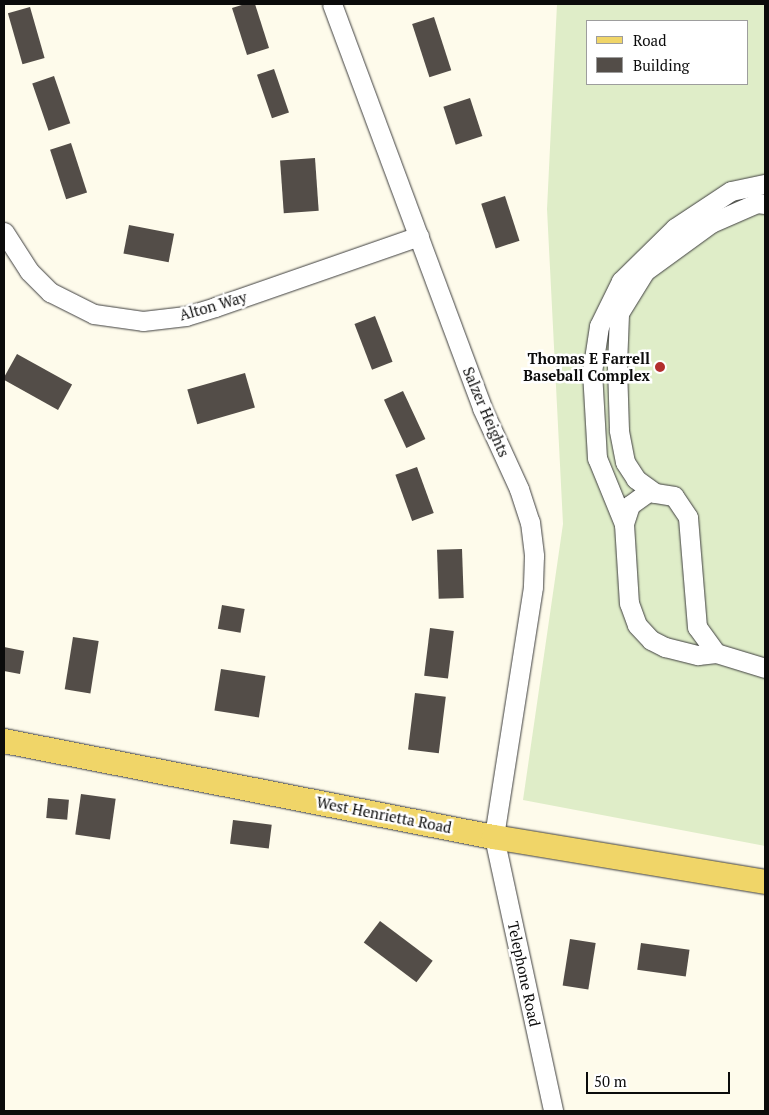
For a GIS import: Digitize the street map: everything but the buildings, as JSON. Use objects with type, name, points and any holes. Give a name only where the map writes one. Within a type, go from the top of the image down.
[{"type":"main road","name":"West Henrietta Road","points":[[4,741],[494,837],[765,882]]},
{"type":"street","name":"Salzer Heights","points":[[332,4],[482,408],[519,489],[530,522],[533,548],[533,587],[494,837]]},
{"type":"street","points":[[765,184],[731,191],[675,228],[621,281],[599,326],[592,372],[597,458],[624,524],[629,603],[638,626],[651,640],[666,647],[698,656],[716,652],[765,668]]},
{"type":"street","points":[[655,493],[636,479],[625,462],[618,412],[619,314],[645,271],[711,223],[757,203],[765,204]]},
{"type":"street","name":"Alton Way","points":[[4,232],[29,271],[50,292],[94,314],[143,321],[186,316],[419,236]]},
{"type":"street","points":[[624,524],[630,505],[648,492],[674,496],[688,517],[697,627],[716,652]]},
{"type":"street","name":"Telephone Road","points":[[494,837],[553,1111]]},
{"type":"green space","name":"Thomas E Farrell Baseball Complex","points":[[557,4],[765,4],[765,846],[523,800],[563,524],[547,209]]},
{"type":"place","name":"Thomas E Farrell Baseball Complex","points":[[660,367]]}]
